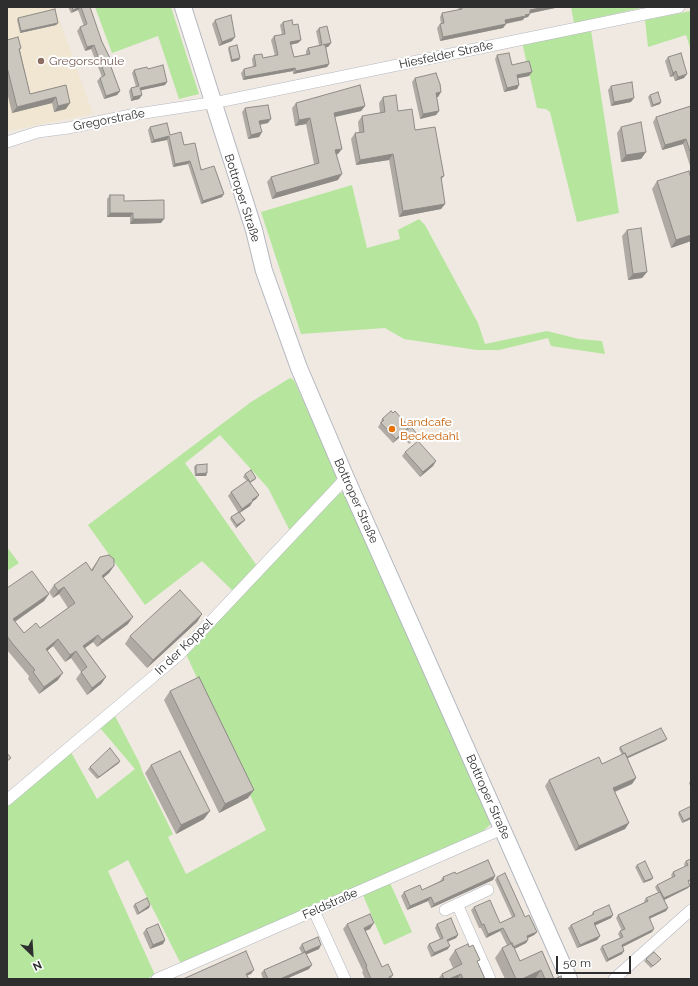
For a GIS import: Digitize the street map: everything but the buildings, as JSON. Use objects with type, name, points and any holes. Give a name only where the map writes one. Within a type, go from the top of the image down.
[{"type":"main road","name":"Bottroper Straße","points":[[183,7],[254,230],[264,271],[299,368],[346,478],[569,979]]},
{"type":"street","name":"Hiesfelder Straße","points":[[213,102],[678,7]]},
{"type":"street","name":"Gregorstraße","points":[[7,142],[38,132],[213,102]]},
{"type":"street","name":"In der Koppel","points":[[7,800],[180,654],[346,478]]},
{"type":"street","name":"Feldstraße","points":[[157,979],[502,829]]},
{"type":"street","points":[[445,910],[488,890]]},
{"type":"street","points":[[457,904],[490,979]]},
{"type":"street","points":[[614,979],[691,910]]},
{"type":"street","points":[[314,911],[345,979]]},
{"type":"shaded area","name":"Gregorschule","points":[[7,7],[55,7],[93,114],[7,131]]},
{"type":"green space","points":[[95,7],[171,7],[199,94],[179,99],[158,36],[112,53]]},
{"type":"green space","points":[[571,7],[646,7],[574,23]]},
{"type":"green space","points":[[691,11],[691,51],[686,35],[648,47],[645,20]]},
{"type":"green space","points":[[591,30],[619,213],[577,222],[550,112],[546,109],[537,108],[522,42]]},
{"type":"green space","points":[[352,185],[367,248],[400,239],[398,230],[419,219],[425,225],[478,323],[485,344],[547,331],[579,339],[602,341],[605,354],[551,346],[548,338],[499,350],[477,350],[404,339],[385,328],[301,334],[261,212]]},
{"type":"green space","points":[[290,378],[294,380],[337,476],[334,484],[290,531],[268,488],[220,435],[185,463],[257,566],[234,592],[202,561],[145,605],[88,525],[251,402]]},
{"type":"green space","points":[[344,492],[491,820],[490,825],[483,831],[181,964],[128,860],[108,871],[155,975],[146,979],[7,979],[7,805],[71,752],[97,799],[135,769],[100,728],[114,714],[139,762],[173,834],[168,837],[186,874],[266,830],[186,654],[336,494]]},
{"type":"green space","points":[[7,547],[19,563],[7,571]]},
{"type":"green space","points":[[390,883],[412,932],[384,945],[363,895]]},
{"type":"place","name":"Gregorschule","points":[[41,61]]},
{"type":"place","name":"Landcafe Beckedahl","points":[[392,429]]}]
